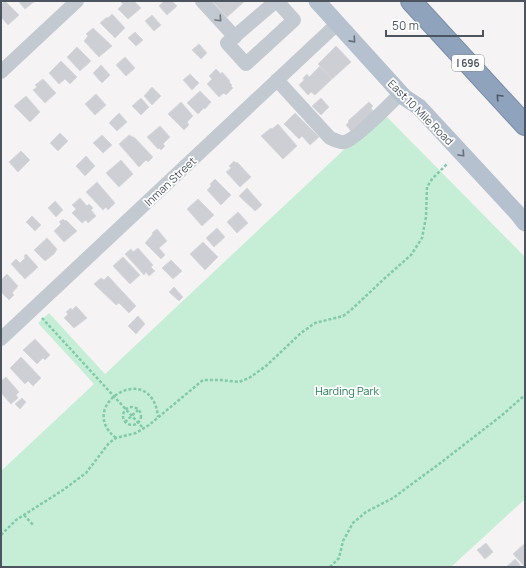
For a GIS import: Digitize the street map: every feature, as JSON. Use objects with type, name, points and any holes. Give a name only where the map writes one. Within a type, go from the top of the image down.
[{"type":"highway","name":"I 696","points":[[410,1],[525,125]]},
{"type":"main road","name":"East 10 Mile Road","points":[[317,1],[401,93],[419,107],[525,223]]},
{"type":"street","points":[[1,72],[77,1]]},
{"type":"street","points":[[202,1],[235,37]]},
{"type":"street","points":[[276,1],[294,20],[246,64],[227,43],[235,37],[276,1]]},
{"type":"street","name":"Inman Street","points":[[1,339],[338,23]]},
{"type":"street","points":[[277,80],[330,138],[344,142],[354,137],[401,93]]},
{"type":"path","points":[[1,534],[16,520],[63,490],[86,473],[109,443],[116,438],[136,433],[144,428],[203,380],[239,382],[249,378],[266,366],[301,333],[315,323],[343,316],[351,310],[412,255],[422,238],[426,217],[427,187],[432,179],[448,163]]},
{"type":"path","points":[[42,318],[144,428]]},
{"type":"path","points":[[116,438],[109,430],[104,414],[106,407],[114,397],[124,390],[139,389],[150,397],[154,403],[158,418]]},
{"type":"path","points":[[330,567],[339,558],[342,541],[353,523],[366,512],[393,498],[443,461],[501,416],[525,395]]},
{"type":"path","points":[[132,407],[138,410],[141,416],[138,422],[132,425],[125,422],[123,416],[126,409],[132,407]]},
{"type":"path","points":[[125,422],[138,410]]},
{"type":"path","points":[[24,515],[34,526]]},
{"type":"green space","name":"Harding Park","points":[[383,113],[525,257],[525,499],[451,567],[1,567],[1,471],[94,384],[38,323],[49,313],[105,374]]},
{"type":"building","points":[[5,1],[19,15],[8,25],[1,17],[1,5]]},
{"type":"building","points":[[18,1],[35,1],[25,9]]},
{"type":"building","points":[[134,1],[141,8],[128,19],[118,9],[123,4],[121,2]]},
{"type":"building","points":[[164,1],[172,1],[177,6],[167,15],[159,6]]},
{"type":"building","points":[[212,1],[245,1],[227,17]]},
{"type":"building","points":[[112,14],[125,28],[115,38],[100,23]]},
{"type":"building","points":[[152,15],[161,25],[154,31],[145,21]]},
{"type":"building","points":[[93,28],[112,46],[99,57],[84,41],[88,36],[86,34]]},
{"type":"building","points":[[135,32],[143,40],[136,46],[128,38]]},
{"type":"building","points":[[199,44],[207,53],[201,59],[192,50]]},
{"type":"building","points":[[336,46],[351,62],[332,79],[318,64]]},
{"type":"building","points":[[77,47],[91,61],[80,71],[67,57]]},
{"type":"building","points":[[125,57],[135,68],[126,76],[116,65]]},
{"type":"building","points":[[61,61],[77,77],[70,84],[65,79],[59,84],[49,73]]},
{"type":"building","points":[[101,65],[110,75],[102,83],[93,73]]},
{"type":"building","points":[[320,66],[332,79],[315,95],[311,92],[308,95],[299,85],[307,74],[309,77]]},
{"type":"building","points":[[216,69],[221,74],[222,72],[230,81],[229,82],[233,88],[226,95],[224,93],[219,97],[207,84],[212,79],[209,76]]},
{"type":"building","points":[[190,74],[199,83],[192,90],[183,80]]},
{"type":"building","points":[[43,79],[56,93],[45,103],[33,90],[37,87],[35,85]]},
{"type":"building","points":[[152,87],[161,96],[152,105],[144,96]]},
{"type":"building","points":[[200,91],[211,102],[198,114],[187,103]]},
{"type":"building","points":[[96,94],[106,105],[95,115],[85,104]]},
{"type":"building","points":[[26,96],[40,112],[30,122],[14,106]]},
{"type":"building","points":[[141,98],[149,107],[141,115],[132,106]]},
{"type":"building","points":[[321,98],[329,107],[321,115],[312,106]]},
{"type":"building","points":[[181,102],[193,116],[187,122],[189,125],[184,130],[168,114]]},
{"type":"building","points":[[369,102],[373,106],[371,108],[375,114],[351,131],[346,125],[349,122],[348,121]]},
{"type":"building","points":[[119,113],[127,122],[117,131],[109,123]]},
{"type":"building","points":[[295,113],[319,137],[310,145],[302,136],[299,139],[284,124]]},
{"type":"building","points":[[278,124],[297,146],[283,159],[261,136]]},
{"type":"building","points":[[160,126],[170,137],[163,144],[165,146],[161,150],[159,148],[158,149],[147,137]]},
{"type":"building","points":[[60,133],[68,141],[58,151],[50,143]]},
{"type":"building","points":[[102,135],[112,145],[103,153],[93,143]]},
{"type":"building","points":[[129,135],[135,138],[153,157],[148,162],[146,160],[139,167],[119,144]]},
{"type":"building","points":[[21,151],[30,160],[18,172],[9,162]]},
{"type":"building","points":[[86,156],[95,166],[85,176],[76,166]]},
{"type":"building","points":[[121,160],[133,174],[119,187],[106,173]]},
{"type":"building","points":[[234,161],[236,163],[237,162],[251,177],[240,187],[226,172],[231,168],[229,166]]},
{"type":"building","points":[[215,179],[231,195],[221,205],[207,190]]},
{"type":"building","points":[[97,182],[115,203],[108,210],[106,207],[103,210],[86,192]]},
{"type":"building","points":[[247,188],[262,205],[255,211],[239,196]]},
{"type":"building","points":[[80,198],[87,206],[89,204],[93,208],[91,210],[96,216],[88,223],[86,220],[82,223],[72,213],[76,209],[72,205]]},
{"type":"building","points":[[198,199],[214,215],[202,226],[187,209]]},
{"type":"building","points":[[55,201],[63,210],[56,217],[48,208]]},
{"type":"building","points":[[238,212],[248,223],[237,233],[227,222]]},
{"type":"building","points":[[32,216],[41,225],[35,231],[26,222]]},
{"type":"building","points":[[63,219],[77,231],[64,242],[54,231],[61,224],[59,222]]},
{"type":"building","points":[[217,228],[225,237],[214,247],[206,238]]},
{"type":"building","points":[[157,229],[167,241],[159,248],[165,255],[161,259],[145,243]]},
{"type":"building","points":[[47,238],[57,249],[54,254],[45,261],[34,250]]},
{"type":"building","points":[[203,242],[218,257],[205,270],[190,254]]},
{"type":"building","points":[[138,248],[153,265],[151,267],[155,271],[149,276],[146,272],[144,275],[125,254],[131,249],[133,252]]},
{"type":"building","points":[[26,254],[38,267],[25,279],[11,264],[16,259],[20,263],[25,258],[24,256]]},
{"type":"building","points":[[123,257],[140,275],[130,284],[113,266]]},
{"type":"building","points":[[171,260],[182,271],[173,279],[162,268]]},
{"type":"building","points":[[7,274],[18,286],[12,293],[14,295],[9,300],[1,292],[1,280]]},
{"type":"building","points":[[108,276],[136,306],[129,313],[119,303],[116,305],[94,284],[101,278],[104,280]]},
{"type":"building","points":[[174,287],[183,297],[179,301],[169,292]]},
{"type":"building","points":[[76,306],[87,318],[74,328],[64,318],[68,314],[66,312],[71,308],[72,310]]},
{"type":"building","points":[[138,316],[145,324],[136,334],[128,326]]},
{"type":"building","points":[[35,339],[50,355],[45,360],[43,358],[37,364],[23,350]]},
{"type":"building","points":[[21,357],[41,378],[33,386],[28,381],[25,384],[10,368]]},
{"type":"building","points":[[6,377],[19,392],[16,395],[18,398],[11,404],[1,393],[1,381]]},
{"type":"building","points":[[22,398],[26,402],[20,409],[15,404]]},
{"type":"building","points":[[486,543],[493,552],[485,559],[477,550]]},
{"type":"building","points":[[524,544],[525,545],[525,567],[513,554]]},
{"type":"building","points":[[515,559],[522,567],[506,567]]}]
